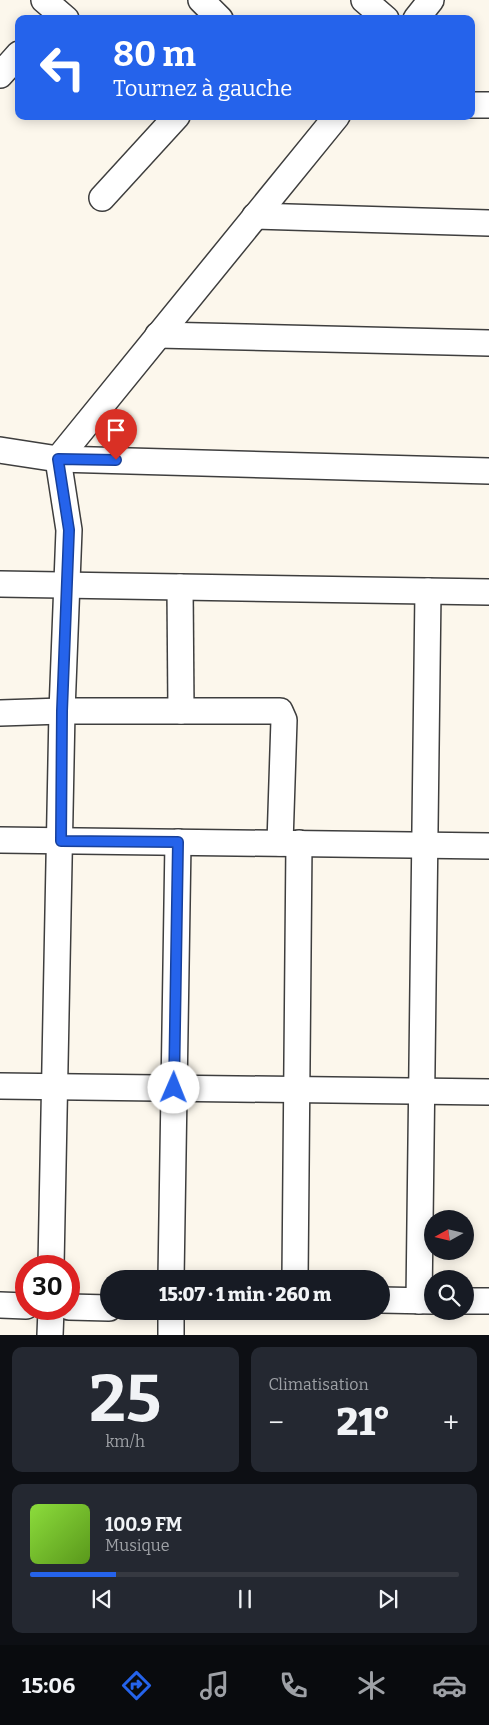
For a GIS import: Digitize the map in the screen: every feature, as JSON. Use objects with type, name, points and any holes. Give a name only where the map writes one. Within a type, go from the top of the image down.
[{"type":"street","points":[[200,0],[216,15]]},
{"type":"street","points":[[364,0],[381,15]]},
{"type":"street","points":[[419,15],[431,0]]},
{"type":"street","points":[[0,75],[15,58]]},
{"type":"street","points":[[475,104],[489,105]]},
{"type":"street","points":[[102,198],[172,120]]},
{"type":"street","points":[[52,1255],[62,711],[69,530],[58,459],[330,120]]},
{"type":"street","points":[[255,216],[489,223]]},
{"type":"street","points":[[158,335],[489,343]]},
{"type":"street","points":[[0,450],[58,459],[489,471]]},
{"type":"street","points":[[0,584],[489,592]]},
{"type":"street","points":[[180,587],[181,711]]},
{"type":"street","points":[[425,1270],[422,1091],[428,591]]},
{"type":"street","points":[[0,713],[62,711],[280,711],[284,720],[297,1090],[295,1270]]},
{"type":"street","points":[[0,840],[489,846]]},
{"type":"street","points":[[171,1270],[178,842]]},
{"type":"street","points":[[0,1086],[489,1092]]},
{"type":"street","points":[[390,1300],[424,1301]]},
{"type":"street","points":[[474,1301],[489,1301]]},
{"type":"street","points":[[0,1305],[15,1306]]},
{"type":"street","points":[[80,1307],[100,1308]]},
{"type":"street","points":[[50,1320],[50,1335]]},
{"type":"street","points":[[170,1335],[171,1320]]},
{"type":"route","points":[[116,460],[58,459],[69,530],[62,711],[61,841],[178,842],[174,1088]]}]
